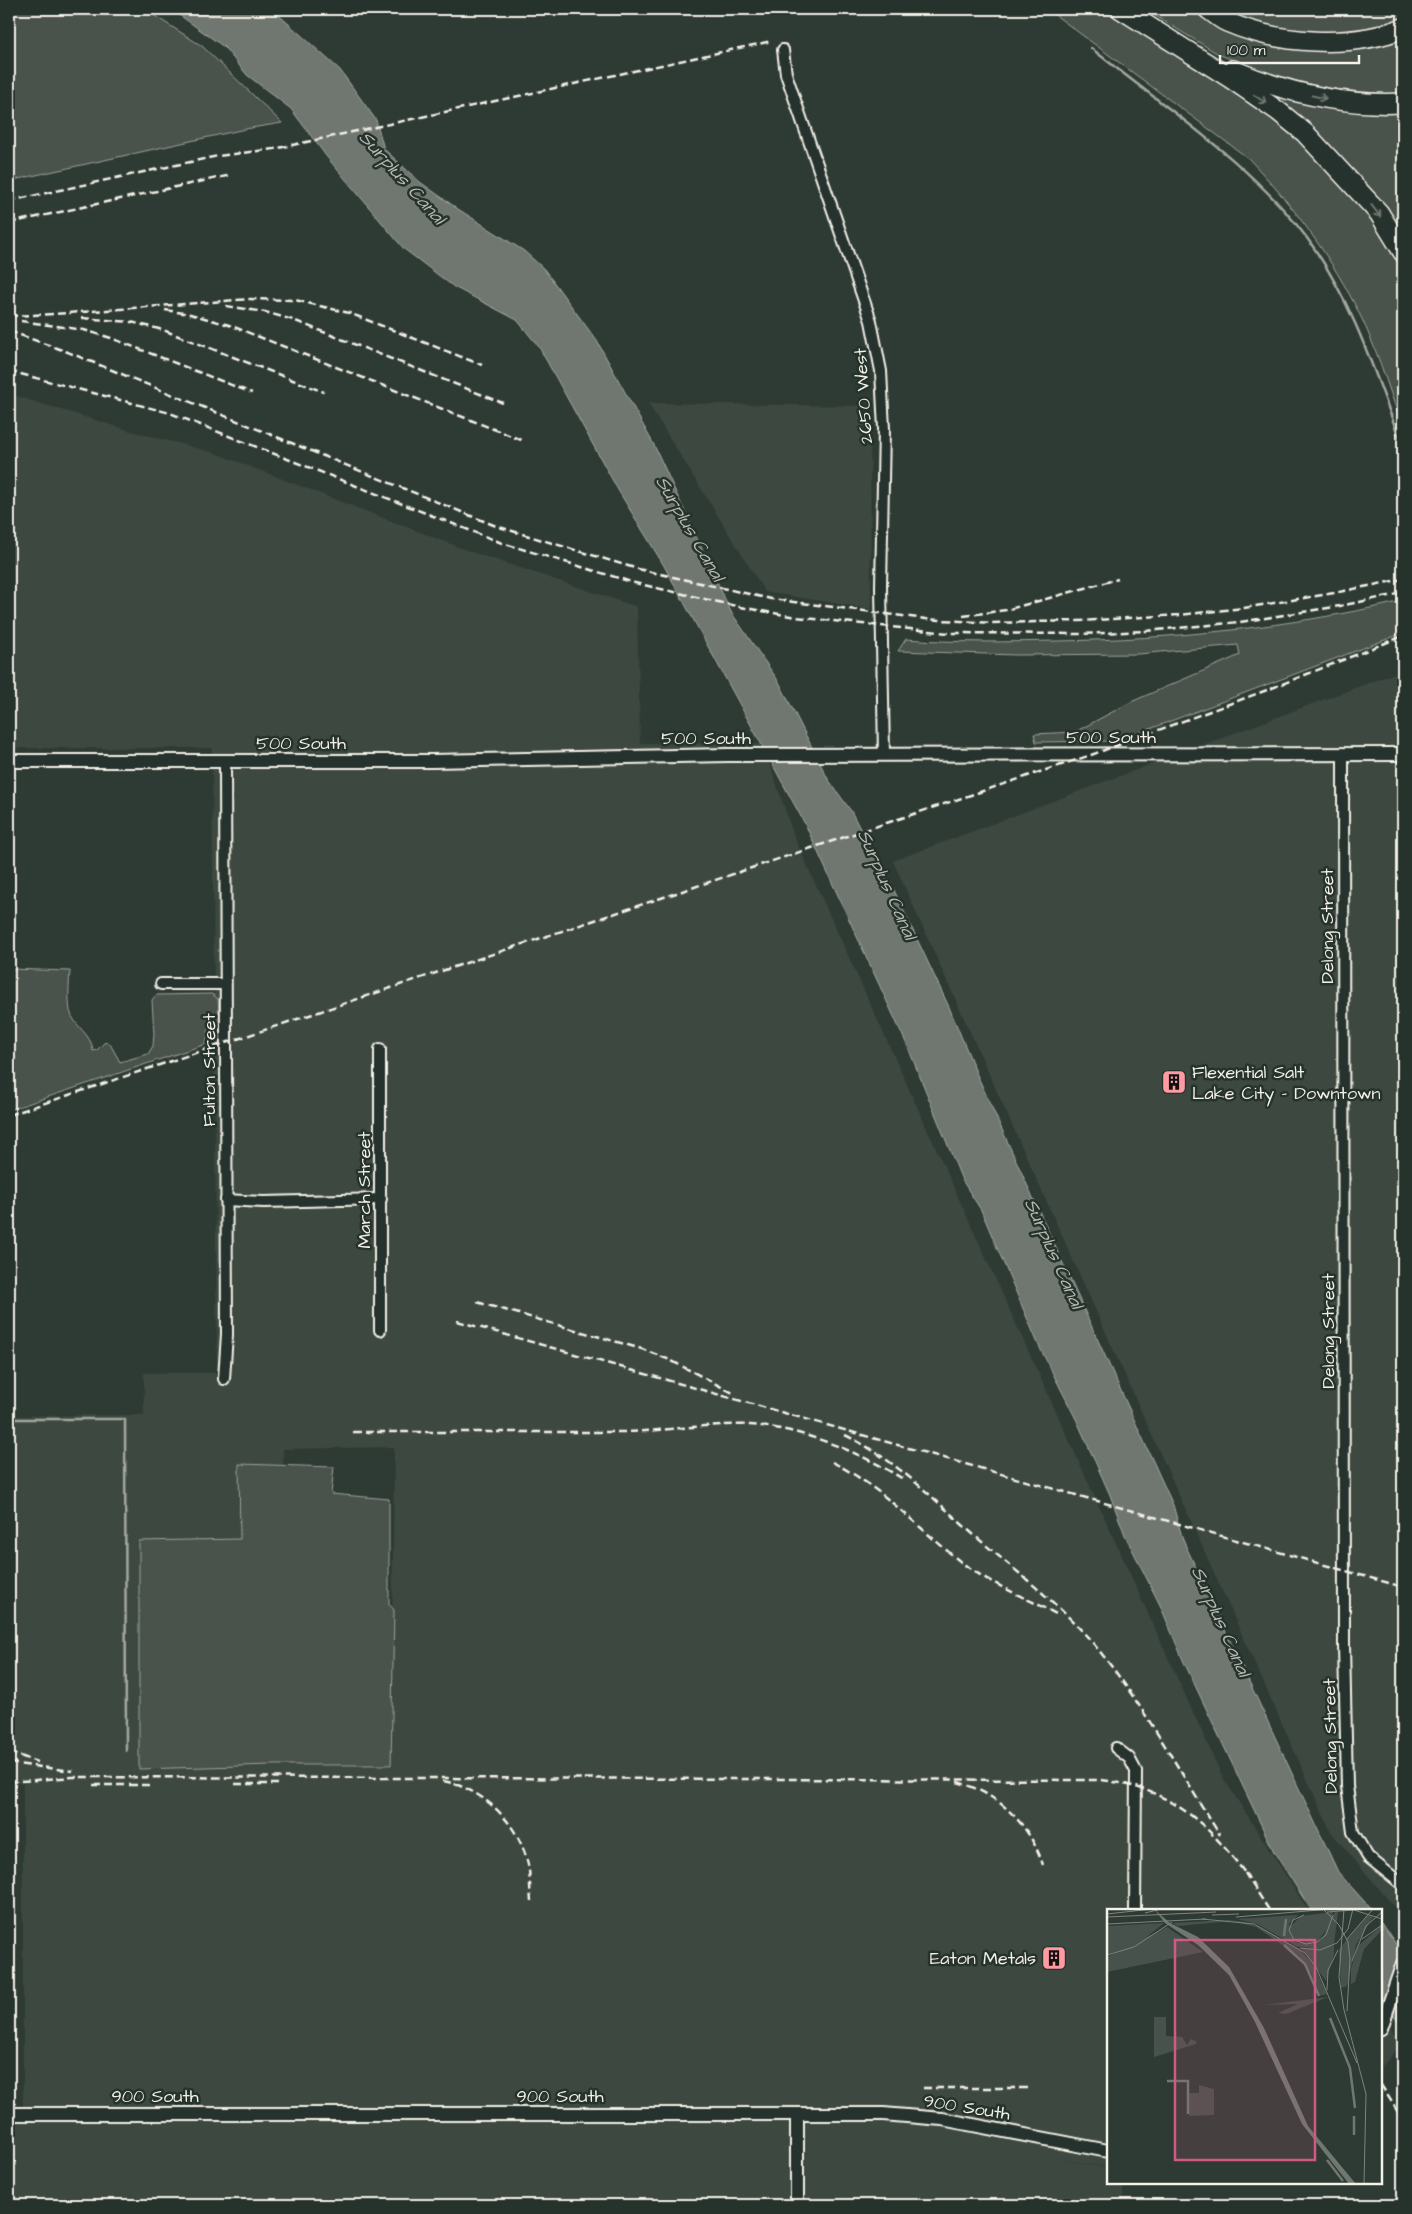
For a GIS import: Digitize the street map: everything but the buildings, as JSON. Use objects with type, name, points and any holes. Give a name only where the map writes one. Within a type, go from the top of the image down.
[{"type":"highway","points":[[1121,9],[1278,111],[1305,133],[1379,213],[1403,252]]},
{"type":"highway","points":[[1208,9],[1226,22],[1251,30],[1268,35],[1313,41],[1353,41],[1403,28]]},
{"type":"highway","points":[[1175,44],[1232,70],[1282,89],[1348,102],[1403,103]]},
{"type":"street","name":"2650 West","points":[[783,50],[786,74],[871,321],[881,371],[884,429],[881,587],[884,755]]},
{"type":"street","name":"Delong Street","points":[[1343,754],[1344,1645],[1347,1786],[1353,1832],[1359,1846],[1368,1857],[1403,1885]]},
{"type":"street","name":"500 South","points":[[9,761],[424,761],[609,756],[760,755],[1403,754]]},
{"type":"street","name":"Fulton Street","points":[[224,1380],[227,1334],[225,761]]},
{"type":"street","points":[[161,984],[225,984]]},
{"type":"street","name":"March Street","points":[[380,1049],[380,1330]]},
{"type":"street","points":[[226,1200],[264,1202],[381,1199]]},
{"type":"street","points":[[1116,1748],[1129,1758],[1136,1771],[1135,1909]]},
{"type":"street","points":[[1382,2024],[1403,1963]]},
{"type":"street","name":"900 South","points":[[9,2114],[882,2114],[920,2116],[1107,2151]]},
{"type":"street","points":[[797,2114],[797,2205]]},
{"type":"shaded area","points":[[9,9],[144,9],[202,46],[282,123],[245,129],[9,181]]},
{"type":"shaded area","points":[[1047,9],[1108,9],[1255,102],[1315,151],[1391,241],[1403,263],[1403,428],[1377,354],[1356,307],[1330,261],[1283,197],[1248,158]]},
{"type":"shaded area","points":[[1144,9],[1194,9],[1205,17],[1253,37],[1403,32],[1403,99],[1365,98],[1265,75],[1255,68],[1220,55]]},
{"type":"shaded area","points":[[1215,9],[1403,9],[1403,21],[1358,33],[1272,31]]},
{"type":"shaded area","points":[[1273,91],[1403,110],[1403,240],[1269,98]]},
{"type":"shaded area","points":[[9,394],[131,431],[215,453],[466,550],[637,607],[640,743],[763,744],[795,839],[1222,1776],[1307,1909],[1107,1909],[1107,2167],[1058,2159],[1107,2168],[1107,2184],[1123,2184],[1123,2205],[9,2205],[9,2107],[23,2107],[23,1783],[9,1784],[9,1416],[144,1415],[144,1373],[217,1373],[212,748],[9,748]],"holes":[[[394,1447],[391,1766],[148,1766],[284,1542],[283,1449]]]},
{"type":"shaded area","points":[[648,403],[870,406],[871,609],[765,592]]},
{"type":"shaded area","points":[[1403,601],[1403,633],[1118,741],[1036,742],[1034,734],[1075,732],[1131,702],[1240,655],[1238,645],[1138,654],[1016,655],[898,651],[906,639],[963,642],[1101,640],[1232,630],[1318,618]]},
{"type":"shaded area","points":[[1403,670],[1403,1917],[1331,1832],[893,861]]},
{"type":"shaded area","points":[[9,969],[70,971],[69,1001],[72,1017],[90,1040],[93,1051],[97,1050],[105,1042],[110,1044],[120,1062],[148,1054],[153,1046],[152,1000],[156,995],[212,994],[218,999],[220,1024],[209,1027],[206,1044],[9,1110]]},
{"type":"shaded area","points":[[239,1464],[334,1467],[331,1494],[389,1499],[389,1604],[394,1610],[391,1765],[272,1765],[139,1769],[139,1541],[240,1539]]},
{"type":"shaded area","points":[[1382,2016],[1402,2044],[1382,2066]]},
{"type":"water","name":"Surplus Canal","points":[[171,9],[272,9],[340,70],[376,120],[384,149],[420,182],[524,251],[544,269],[597,341],[654,445],[731,612],[779,682],[828,779],[851,811],[892,886],[949,1007],[978,1077],[1173,1505],[1183,1540],[1338,1872],[1371,1909],[1310,1909],[1274,1852],[1183,1660],[1160,1605],[1125,1535],[1110,1495],[1077,1421],[1039,1346],[981,1210],[962,1180],[907,1045],[805,824],[663,564],[618,490],[539,347],[517,320],[454,287],[404,249],[326,156],[291,109],[247,75],[224,47]]},
{"type":"water","points":[[1382,1924],[1403,1955],[1403,2026],[1382,2002]]},
{"type":"waterway","points":[[1091,48],[1233,160],[1284,210],[1307,238],[1338,287],[1350,313],[1373,367],[1403,448]]},
{"type":"waterway","points":[[9,1419],[125,1419],[126,1751]]},
{"type":"railway","points":[[9,201],[218,156],[274,149],[772,41]]},
{"type":"railway","points":[[9,223],[231,175]]},
{"type":"railway","points":[[9,316],[250,299],[295,300],[349,313],[482,365]]},
{"type":"railway","points":[[226,306],[265,312],[293,320],[503,403]]},
{"type":"railway","points":[[165,310],[190,314],[229,325],[524,441]]},
{"type":"railway","points":[[82,318],[131,322],[163,330],[324,392]]},
{"type":"railway","points":[[21,321],[84,330],[111,338],[252,393]]},
{"type":"railway","points":[[9,331],[65,351],[496,526],[638,569],[771,599],[926,619],[991,623],[1078,621],[1179,615],[1244,608],[1403,579]]},
{"type":"railway","points":[[9,371],[170,413],[502,543],[635,583],[740,607],[796,617],[949,633],[1081,634],[1146,631],[1240,622],[1340,606],[1403,593]]},
{"type":"railway","points":[[963,616],[1006,610],[1118,579]]},
{"type":"railway","points":[[9,1115],[1091,755],[1267,690],[1403,636]]},
{"type":"railway","points":[[477,1302],[642,1349],[670,1360],[733,1393]]},
{"type":"railway","points":[[457,1321],[1403,1587]]},
{"type":"railway","points":[[353,1432],[618,1432],[717,1425],[750,1425],[789,1431],[829,1443],[868,1460],[903,1479]]},
{"type":"railway","points":[[845,1435],[878,1454],[908,1476],[1047,1597],[1078,1627],[1110,1664],[1127,1688],[1220,1835]]},
{"type":"railway","points":[[832,1462],[867,1483],[972,1570],[1058,1615]]},
{"type":"railway","points":[[9,1752],[37,1762]]},
{"type":"railway","points":[[9,1763],[73,1771]]},
{"type":"railway","points":[[9,1782],[73,1777],[1100,1780],[1125,1784],[1147,1791],[1185,1811],[1218,1840],[1248,1877]]},
{"type":"railway","points":[[443,1781],[458,1785],[487,1801],[510,1825],[519,1839],[525,1854],[529,1870],[531,1901]]},
{"type":"railway","points":[[957,1782],[986,1794],[1010,1812],[1030,1836],[1043,1865]]},
{"type":"railway","points":[[235,1784],[278,1784]]},
{"type":"railway","points":[[93,1785],[151,1785]]},
{"type":"railway","points":[[1245,1873],[1268,1909]]},
{"type":"railway","points":[[1382,2087],[1403,2120]]},
{"type":"railway","points":[[923,2088],[1030,2088]]},
{"type":"place","name":"Flexential Salt Lake City - Downtown","points":[[1174,1082]]},
{"type":"place","name":"Eaton Metals","points":[[1054,1958]]}]
